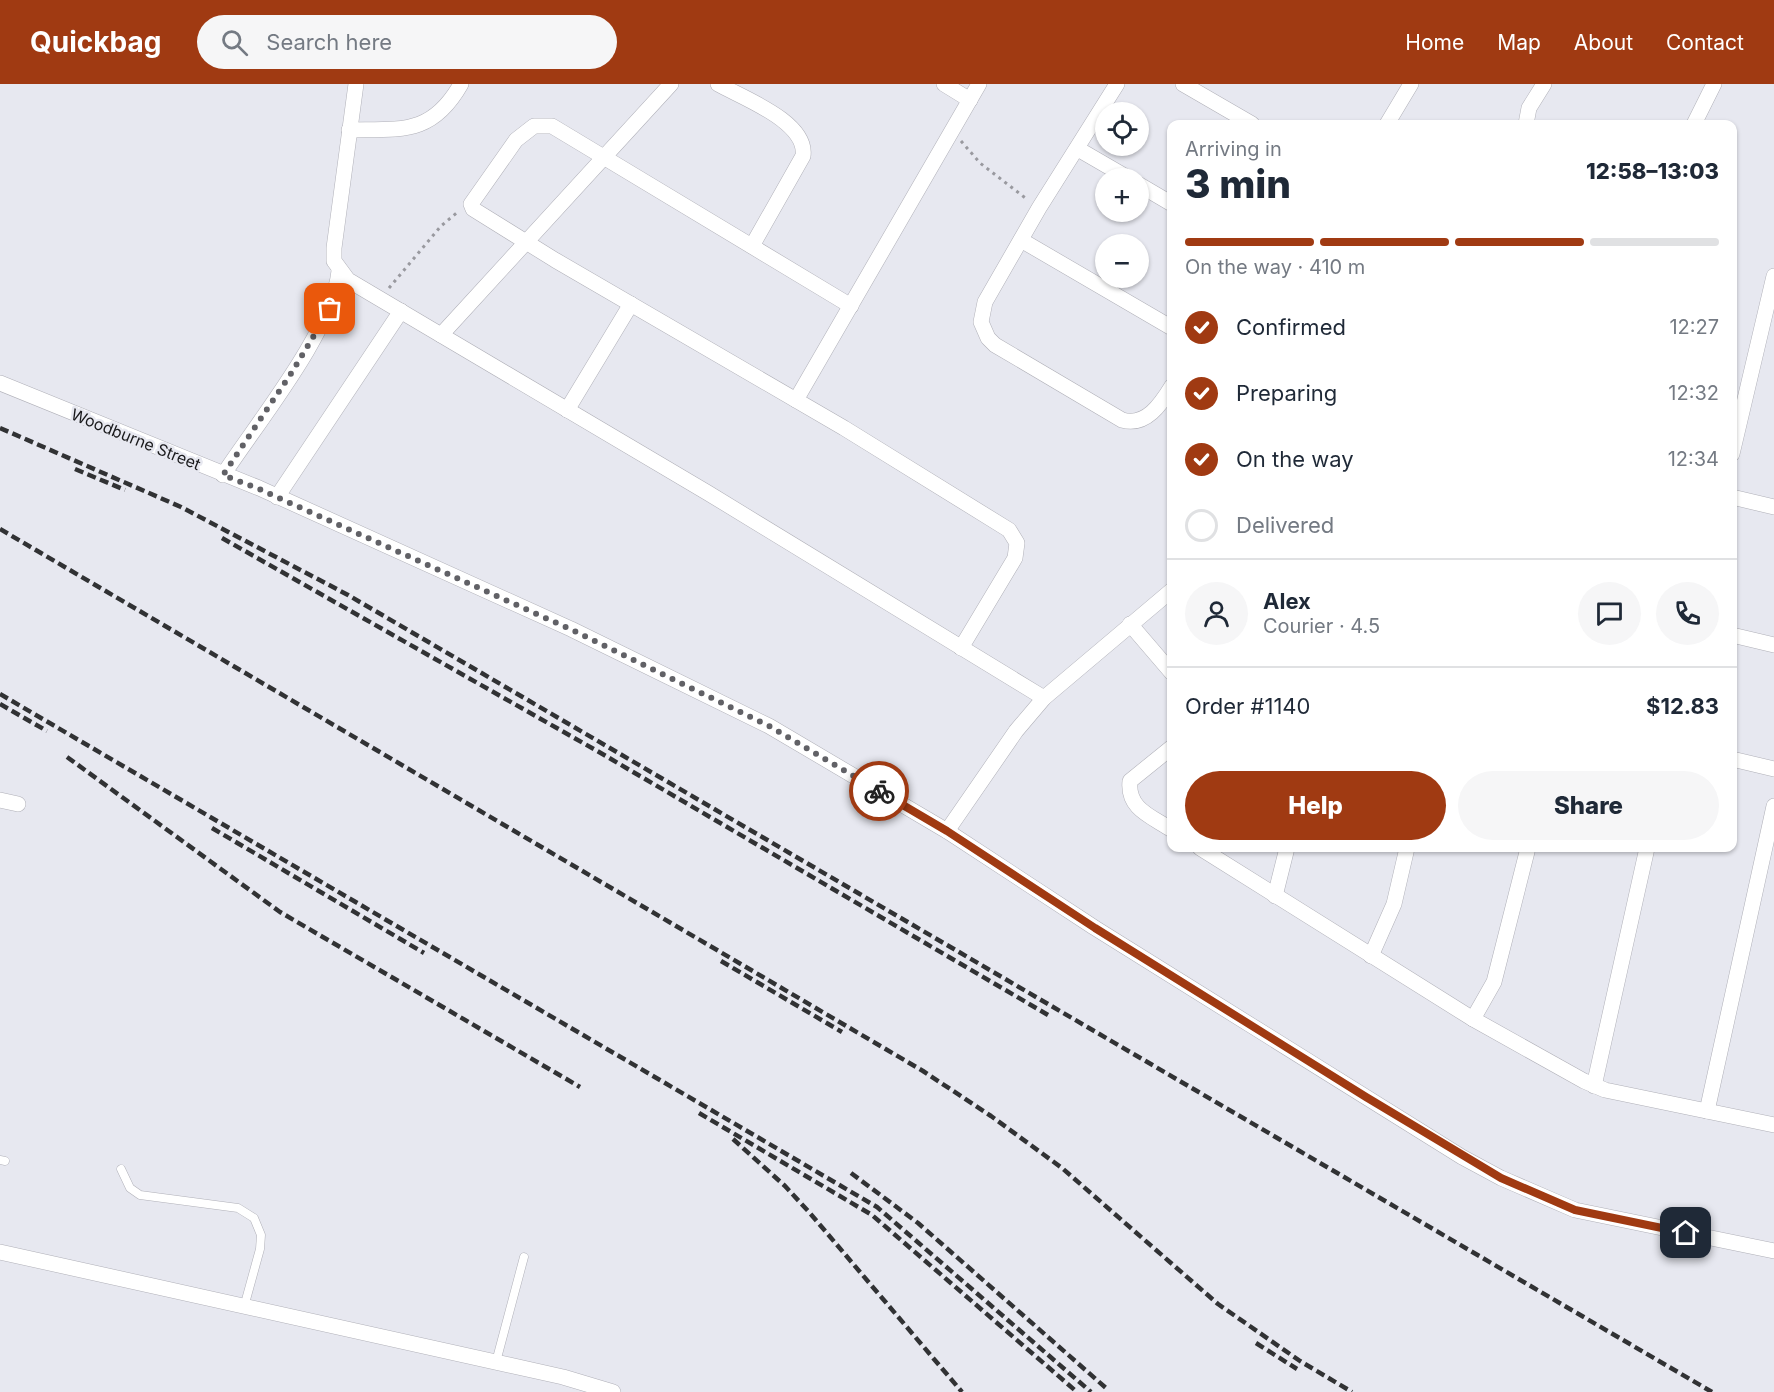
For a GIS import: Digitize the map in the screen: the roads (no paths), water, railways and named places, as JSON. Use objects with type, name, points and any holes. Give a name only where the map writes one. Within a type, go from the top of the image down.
[{"type":"street","points":[[356,84],[335,228],[334,261],[339,271],[348,280],[1044,698]]},
{"type":"street","points":[[349,130],[393,129],[430,121],[442,112],[461,84]]},
{"type":"street","points":[[441,335],[671,84]]},
{"type":"street","points":[[718,84],[786,122],[796,131],[803,143],[803,156],[752,246]]},
{"type":"street","points":[[944,84],[970,100]]},
{"type":"street","points":[[796,400],[980,84]]},
{"type":"street","points":[[1117,84],[1020,240],[985,302],[981,316],[984,329],[995,345],[1130,422],[1147,417],[1167,392]]},
{"type":"street","points":[[1183,84],[1245,120]]},
{"type":"street","points":[[1389,120],[1411,84]]},
{"type":"street","points":[[1527,120],[1529,108],[1544,84]]},
{"type":"street","points":[[1696,120],[1714,84]]},
{"type":"street","points":[[851,306],[552,126],[534,126],[516,140],[471,204],[473,209],[525,242],[1001,522],[1015,538],[1018,549],[961,648]]},
{"type":"street","points":[[1078,149],[1111,168]]},
{"type":"street","points":[[1149,190],[1167,201]]},
{"type":"street","points":[[1020,240],[1167,325]]},
{"type":"street","points":[[223,475],[330,309],[338,288],[339,271]]},
{"type":"street","points":[[1737,433],[1774,276]]},
{"type":"street","points":[[567,410],[631,304]]},
{"type":"street","points":[[278,497],[402,311]]},
{"type":"street","name":"Woodburne Street","points":[[0,383],[278,497],[570,629],[769,726],[947,831],[1114,940],[1452,1151],[1501,1178],[1575,1210],[1774,1251]]},
{"type":"street","points":[[1737,498],[1774,507]]},
{"type":"street","points":[[947,831],[1016,731],[1044,698],[1167,594]]},
{"type":"street","points":[[1130,624],[1167,667]]},
{"type":"street","points":[[1737,636],[1774,645]]},
{"type":"street","points":[[1167,751],[1130,781],[1129,790],[1134,805],[1167,827]]},
{"type":"street","points":[[1737,760],[1774,769]]},
{"type":"street","points":[[0,800],[18,804]]},
{"type":"street","points":[[1707,1111],[1774,806]]},
{"type":"street","points":[[1206,852],[1473,1019],[1594,1086],[1774,1125]]},
{"type":"street","points":[[1275,896],[1286,852]]},
{"type":"street","points":[[1371,956],[1394,904],[1406,852]]},
{"type":"street","points":[[1473,1019],[1494,982],[1527,852]]},
{"type":"street","points":[[1594,1086],[1646,852]]},
{"type":"street","points":[[0,1252],[563,1377],[613,1392]]},
{"type":"lane","points":[[122,1169],[130,1188],[140,1195],[238,1208],[254,1218],[261,1235],[260,1249],[244,1307]]},
{"type":"lane","points":[[496,1362],[524,1257]]},
{"type":"railway","points":[[0,428],[181,507],[348,595],[1712,1392]]},
{"type":"railway","points":[[75,469],[125,490]]},
{"type":"railway","points":[[0,529],[923,1071],[991,1116],[1062,1168],[1218,1304],[1300,1361],[1352,1392]]},
{"type":"railway","points":[[222,538],[599,752],[1048,1015]]},
{"type":"railway","points":[[0,694],[877,1207],[1091,1392]]},
{"type":"railway","points":[[0,704],[47,731]]},
{"type":"railway","points":[[67,757],[280,912],[580,1087]]},
{"type":"railway","points":[[212,828],[424,953]]},
{"type":"railway","points":[[721,961],[842,1032]]},
{"type":"railway","points":[[699,1113],[872,1215],[1077,1392]]},
{"type":"railway","points":[[733,1139],[785,1186],[809,1212],[962,1392]]},
{"type":"railway","points":[[851,1173],[918,1223],[1106,1388]]},
{"type":"railway","points":[[1256,1343],[1297,1369]]}]
